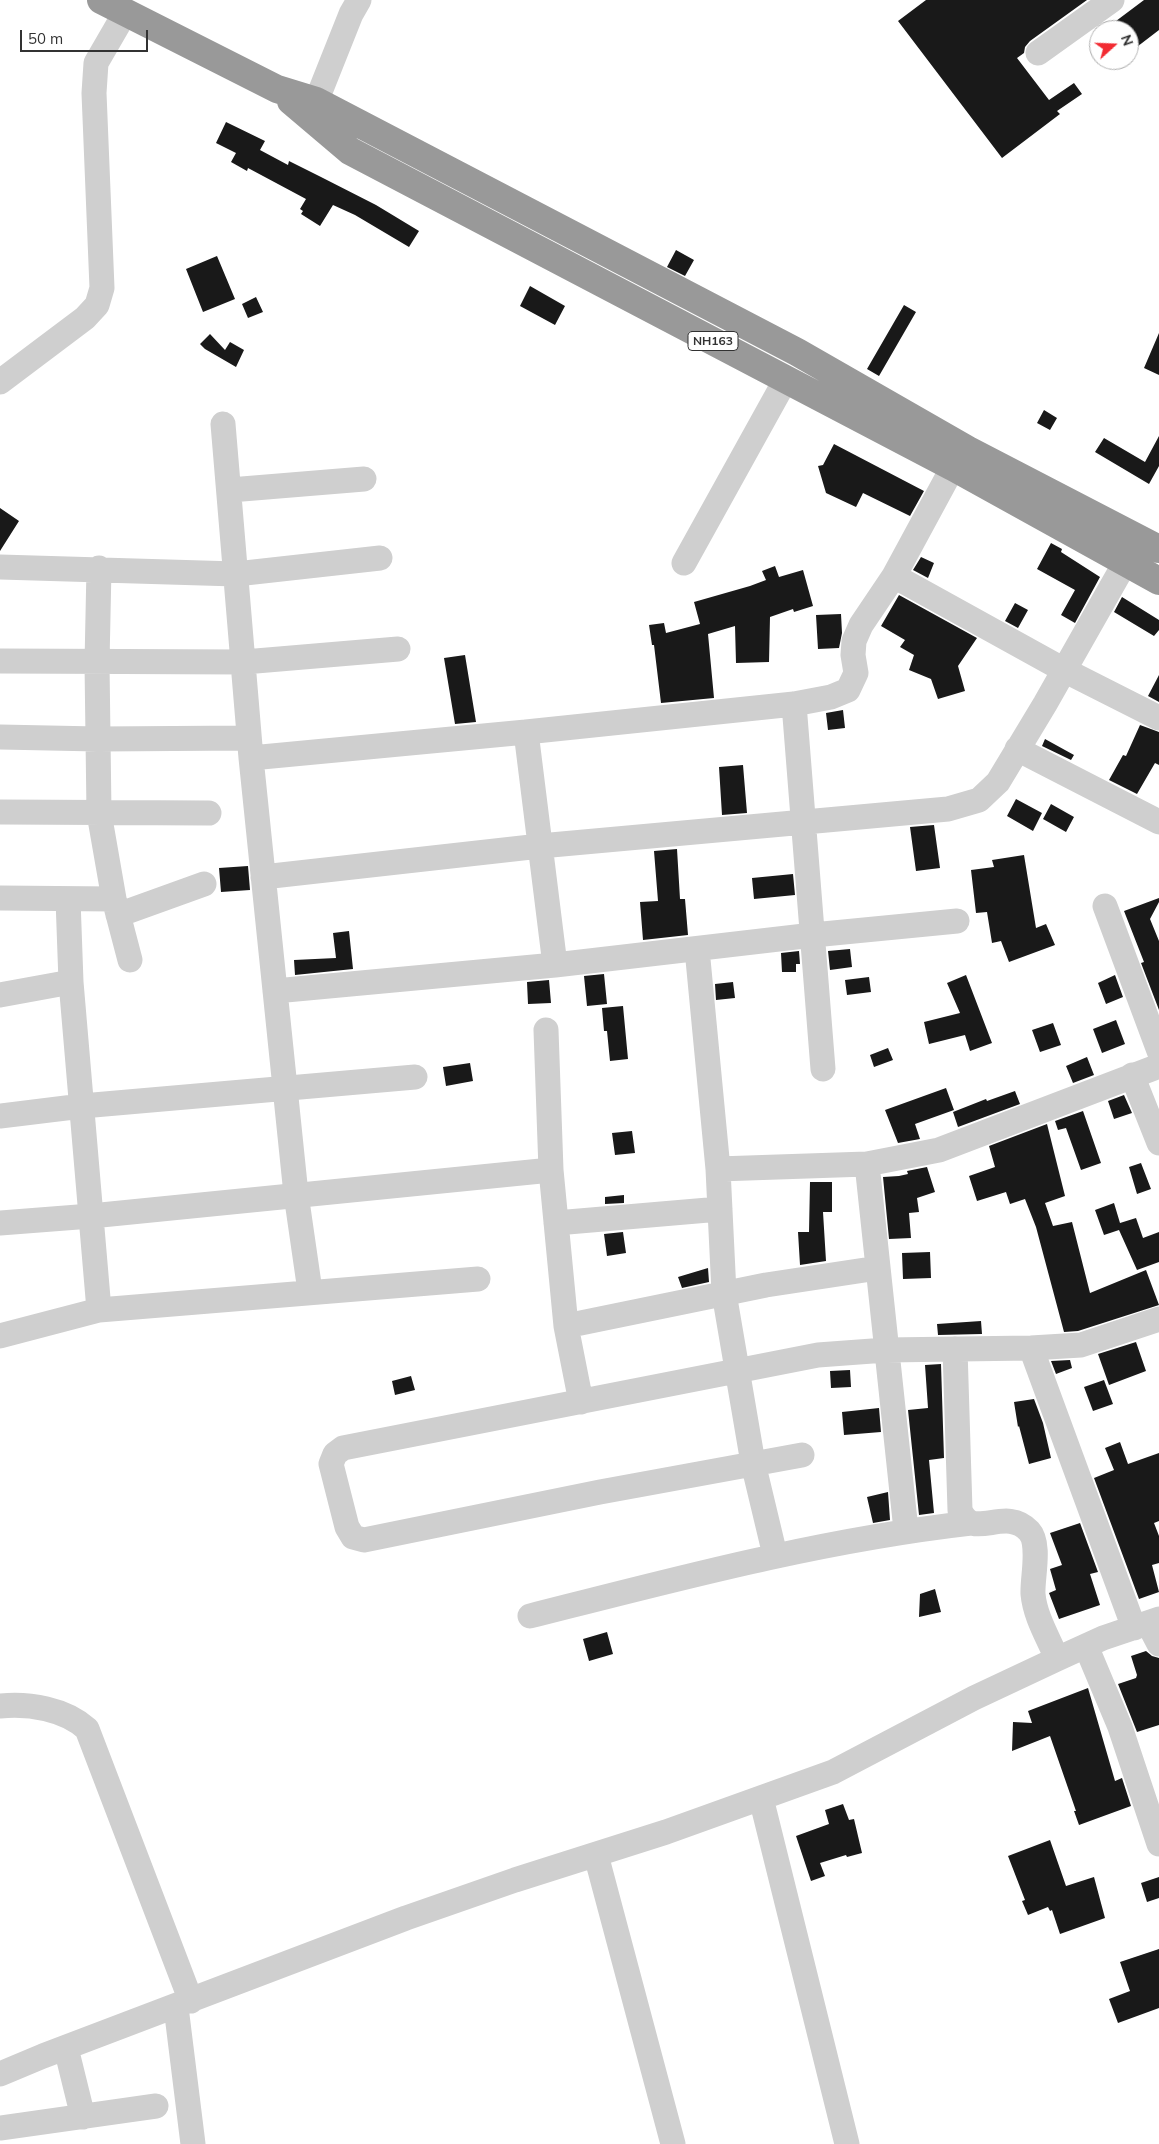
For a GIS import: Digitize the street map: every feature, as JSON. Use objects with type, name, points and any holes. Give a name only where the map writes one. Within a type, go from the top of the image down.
[{"type":"highway","name":"NH163","points":[[101,0],[313,109],[797,352],[968,450],[1159,550]]},
{"type":"highway","name":"NH163","points":[[313,109],[350,152],[953,467],[1159,582]]},
{"type":"street","points":[[313,109],[358,0]]},
{"type":"street","points":[[1038,53],[1112,0]]},
{"type":"street","points":[[0,382],[85,318],[97,305],[102,288],[94,93],[96,63],[125,12]]},
{"type":"street","points":[[684,563],[786,379]]},
{"type":"street","points":[[223,424],[250,748],[296,1194],[310,1291]]},
{"type":"street","points":[[0,737],[98,739],[250,748],[526,732],[794,704],[831,697],[848,690],[856,673],[853,655],[854,641],[861,625],[894,576],[953,467]]},
{"type":"street","points":[[230,490],[364,479]]},
{"type":"street","points":[[0,567],[99,568],[236,574],[380,558]]},
{"type":"street","points":[[263,877],[540,846],[948,809],[979,800],[998,782],[1125,563]]},
{"type":"street","points":[[99,568],[97,663],[100,813],[116,907],[130,960]]},
{"type":"street","points":[[894,576],[1064,670],[1159,718]]},
{"type":"street","points":[[0,661],[97,663],[244,662],[398,649]]},
{"type":"street","points":[[794,704],[805,822],[823,1069]]},
{"type":"street","points":[[526,732],[556,965]]},
{"type":"street","points":[[1017,749],[1159,822]]},
{"type":"street","points":[[0,812],[209,814]]},
{"type":"street","points":[[0,898],[68,899],[116,907],[204,884]]},
{"type":"street","points":[[68,899],[71,982],[99,1310]]},
{"type":"street","points":[[1105,906],[1159,1051]]},
{"type":"street","points":[[275,991],[556,965],[813,934],[957,921]]},
{"type":"street","points":[[697,949],[718,1169],[724,1294],[753,1463],[775,1555]]},
{"type":"street","points":[[0,995],[71,982]]},
{"type":"street","points":[[546,1030],[551,1170],[556,1223],[566,1326],[582,1402]]},
{"type":"street","points":[[718,1169],[868,1164],[939,1150],[1159,1066]]},
{"type":"street","points":[[1132,1075],[1159,1143]]},
{"type":"street","points":[[0,1116],[82,1106],[415,1077]]},
{"type":"street","points":[[868,1164],[906,1530]]},
{"type":"street","points":[[0,1223],[91,1216],[551,1170]]},
{"type":"street","points":[[556,1223],[720,1209]]},
{"type":"street","points":[[566,1326],[766,1285],[878,1268]]},
{"type":"street","points":[[0,1336],[99,1310],[310,1291],[478,1279]]},
{"type":"street","points":[[802,1455],[600,1492],[364,1540],[353,1537],[347,1527],[331,1464],[335,1454],[343,1448],[818,1355],[886,1350],[1031,1348],[1081,1345],[1159,1320]]},
{"type":"street","points":[[0,2074],[406,1918],[666,1832],[833,1772],[974,1698],[1057,1659],[1086,1646],[1150,1628],[1031,1348]]},
{"type":"street","points":[[954,1349],[960,1510],[963,1519],[971,1523]]},
{"type":"street","points":[[530,1616],[775,1555],[906,1530],[1009,1520],[1020,1523],[1031,1533],[1035,1550],[1033,1595],[1037,1610],[1057,1659]]},
{"type":"street","points":[[1086,1646],[1152,1802],[1159,1844]]},
{"type":"street","points":[[0,1706],[16,1705],[65,1714],[79,1721],[87,1729],[184,2004],[193,2144]]},
{"type":"street","points":[[761,1798],[847,2144]]},
{"type":"street","points":[[596,1854],[673,2144]]},
{"type":"street","points":[[66,2048],[83,2117]]},
{"type":"street","points":[[0,2128],[156,2106]]},
{"type":"building","points":[[926,0],[1087,0],[1030,41],[1025,47],[1024,53],[1017,58],[1049,100],[1074,83],[1082,94],[1057,111],[1060,114],[1002,158],[898,21]]},
{"type":"building","points":[[1144,0],[1159,0],[1159,30],[1139,45],[1139,20],[1117,20]]},
{"type":"building","points":[[226,122],[265,141],[260,150],[288,165],[289,161],[376,205],[419,231],[409,247],[355,215],[333,205],[320,226],[301,214],[303,211],[300,209],[306,199],[248,168],[247,171],[231,162],[236,153],[216,143]]},
{"type":"building","points":[[676,250],[694,260],[685,276],[667,267]]},
{"type":"building","points":[[217,256],[235,299],[203,312],[186,269]]},
{"type":"building","points":[[530,286],[565,306],[555,325],[520,306]]},
{"type":"building","points":[[256,297],[263,312],[248,318],[242,304]]},
{"type":"building","points":[[904,305],[916,312],[879,376],[867,369]]},
{"type":"building","points":[[1159,333],[1159,375],[1144,368]]},
{"type":"building","points":[[210,334],[225,350],[230,342],[244,350],[236,367],[205,349],[200,344]]},
{"type":"building","points":[[1044,410],[1057,418],[1050,430],[1037,423]]},
{"type":"building","points":[[1159,436],[1159,466],[1149,484],[1095,452],[1104,438],[1145,462]]},
{"type":"building","points":[[834,444],[924,491],[910,516],[863,493],[856,507],[826,493],[818,466],[823,465]]},
{"type":"building","points":[[0,508],[19,521],[0,551]]},
{"type":"building","points":[[1051,543],[1062,549],[1061,552],[1100,577],[1075,623],[1061,615],[1075,590],[1037,569]]},
{"type":"building","points":[[921,557],[934,563],[928,578],[913,570]]},
{"type":"building","points":[[775,566],[779,577],[803,570],[813,606],[794,612],[793,609],[770,617],[769,662],[736,663],[735,626],[708,634],[714,698],[661,703],[654,645],[652,645],[649,625],[664,623],[666,633],[700,624],[694,602],[766,580],[762,571]]},
{"type":"building","points":[[899,595],[977,638],[958,666],[965,691],[938,699],[931,679],[909,670],[914,655],[900,647],[905,640],[881,626]]},
{"type":"building","points":[[1122,597],[1159,620],[1159,630],[1154,636],[1114,612]]},
{"type":"building","points":[[1015,603],[1028,610],[1018,628],[1005,621]]},
{"type":"building","points":[[841,614],[842,633],[839,648],[818,649],[816,615]]},
{"type":"building","points":[[465,655],[476,722],[455,724],[444,658]]},
{"type":"building","points":[[1159,675],[1159,702],[1148,696]]},
{"type":"building","points":[[843,710],[845,728],[828,730],[826,713]]},
{"type":"building","points":[[1140,725],[1159,732],[1159,765],[1155,763],[1137,794],[1109,780],[1123,755],[1126,756]]},
{"type":"building","points":[[1045,739],[1074,755],[1071,760],[1042,746]]},
{"type":"building","points":[[743,765],[747,813],[722,815],[719,767]]},
{"type":"building","points":[[1016,799],[1042,813],[1033,831],[1007,816]]},
{"type":"building","points":[[1051,804],[1074,817],[1066,832],[1043,819]]},
{"type":"building","points":[[934,825],[940,868],[916,871],[910,827]]},
{"type":"building","points":[[677,849],[680,899],[685,899],[688,935],[643,940],[640,902],[658,901],[654,851]]},
{"type":"building","points":[[1024,855],[1036,928],[1046,924],[1055,945],[1009,962],[1001,941],[992,943],[987,912],[976,913],[971,870],[994,867],[992,860]]},
{"type":"building","points":[[248,866],[250,890],[221,892],[219,868]]},
{"type":"building","points":[[793,874],[795,895],[754,899],[752,878]]},
{"type":"building","points":[[1159,898],[1159,902],[1150,919],[1159,941],[1159,1010],[1141,963],[1144,962],[1124,911]]},
{"type":"building","points":[[349,931],[353,969],[295,975],[294,960],[336,958],[333,933]]},
{"type":"building","points":[[850,949],[852,967],[830,970],[828,951]]},
{"type":"building","points":[[799,951],[800,964],[796,964],[796,972],[782,972],[781,953]]},
{"type":"building","points":[[604,974],[607,1004],[587,1006],[584,976]]},
{"type":"building","points":[[966,975],[992,1043],[970,1051],[965,1035],[929,1044],[924,1022],[960,1013],[947,983]]},
{"type":"building","points":[[1115,975],[1123,997],[1106,1004],[1098,983]]},
{"type":"building","points":[[869,977],[871,992],[847,995],[845,980]]},
{"type":"building","points":[[549,980],[551,1003],[528,1004],[527,982]]},
{"type":"building","points":[[733,982],[735,998],[716,1000],[715,984]]},
{"type":"building","points":[[623,1006],[628,1059],[610,1061],[607,1031],[604,1031],[602,1008]]},
{"type":"building","points":[[1116,1020],[1125,1044],[1102,1053],[1093,1029]]},
{"type":"building","points":[[1053,1023],[1061,1045],[1040,1052],[1032,1030]]},
{"type":"building","points":[[888,1048],[893,1060],[874,1067],[870,1055]]},
{"type":"building","points":[[1087,1057],[1094,1075],[1073,1083],[1066,1066]]},
{"type":"building","points":[[470,1063],[473,1081],[446,1086],[443,1067]]},
{"type":"building","points":[[946,1088],[954,1110],[915,1124],[920,1139],[898,1143],[885,1110]]},
{"type":"building","points":[[1015,1091],[1020,1104],[958,1127],[953,1112],[986,1099],[987,1101]]},
{"type":"building","points":[[1124,1095],[1132,1113],[1114,1119],[1108,1101]]},
{"type":"building","points":[[1083,1111],[1101,1163],[1081,1170],[1066,1128],[1058,1130],[1055,1121]]},
{"type":"building","points":[[1047,1124],[1065,1196],[1045,1203],[1053,1226],[1072,1222],[1090,1293],[1146,1270],[1159,1305],[1078,1331],[1064,1332],[1036,1227],[1025,1199],[1010,1204],[1006,1192],[977,1201],[969,1176],[995,1167],[989,1146]]},
{"type":"building","points":[[632,1131],[635,1153],[615,1155],[612,1133]]},
{"type":"building","points":[[1141,1163],[1151,1189],[1137,1194],[1129,1167]]},
{"type":"building","points":[[927,1167],[935,1192],[917,1198],[919,1212],[909,1213],[911,1238],[889,1239],[883,1177],[908,1174],[907,1171]]},
{"type":"building","points":[[810,1182],[832,1182],[832,1212],[823,1212],[826,1261],[800,1265],[798,1232],[809,1232]]},
{"type":"building","points":[[624,1195],[624,1203],[605,1204],[605,1197]]},
{"type":"building","points":[[1114,1203],[1120,1223],[1136,1218],[1143,1238],[1159,1232],[1159,1262],[1137,1270],[1119,1230],[1104,1235],[1095,1210]]},
{"type":"building","points":[[623,1232],[626,1253],[607,1256],[604,1234]]},
{"type":"building","points":[[930,1252],[931,1278],[903,1279],[902,1253]]},
{"type":"building","points":[[708,1268],[709,1282],[682,1288],[678,1277]]},
{"type":"building","points":[[981,1321],[982,1334],[938,1335],[937,1324]]},
{"type":"building","points":[[1136,1342],[1146,1371],[1109,1385],[1098,1354]]},
{"type":"building","points":[[1070,1360],[1072,1368],[1056,1374],[1051,1361]]},
{"type":"building","points":[[941,1364],[944,1458],[929,1460],[934,1513],[919,1515],[908,1410],[928,1408],[925,1365]]},
{"type":"building","points":[[850,1370],[851,1387],[831,1388],[830,1371]]},
{"type":"building","points":[[411,1376],[415,1390],[395,1395],[392,1381]]},
{"type":"building","points":[[1104,1380],[1113,1404],[1093,1411],[1084,1387]]},
{"type":"building","points":[[1034,1399],[1043,1423],[1051,1458],[1029,1464],[1018,1427],[1014,1402]]},
{"type":"building","points":[[879,1408],[881,1432],[844,1435],[842,1412]]},
{"type":"building","points":[[1120,1442],[1128,1464],[1159,1453],[1159,1521],[1154,1523],[1159,1536],[1159,1563],[1152,1565],[1159,1592],[1139,1599],[1094,1478],[1114,1470],[1105,1448]]},
{"type":"building","points":[[888,1492],[890,1520],[873,1523],[867,1497]]},
{"type":"building","points":[[1080,1523],[1098,1572],[1090,1574],[1100,1605],[1059,1619],[1049,1593],[1056,1590],[1050,1569],[1062,1565],[1050,1533]]},
{"type":"building","points":[[935,1589],[941,1612],[919,1617],[920,1594]]},
{"type":"building","points":[[607,1632],[613,1654],[589,1661],[583,1639]]},
{"type":"building","points":[[1146,1651],[1152,1656],[1159,1658],[1159,1725],[1137,1732],[1118,1684],[1136,1678],[1137,1675],[1131,1656]]},
{"type":"building","points":[[1088,1688],[1115,1781],[1122,1778],[1131,1806],[1079,1825],[1050,1736],[1012,1751],[1013,1722],[1032,1723],[1028,1711]]},
{"type":"building","points":[[843,1804],[849,1820],[854,1819],[862,1853],[847,1857],[846,1855],[820,1863],[825,1876],[811,1881],[796,1836],[829,1824],[825,1810]]},
{"type":"building","points":[[1050,1840],[1066,1886],[1094,1877],[1105,1918],[1060,1934],[1052,1910],[1050,1911],[1048,1907],[1028,1915],[1022,1901],[1025,1900],[1008,1856]]},
{"type":"building","points":[[1159,1877],[1159,1898],[1147,1902],[1141,1883]]},
{"type":"building","points":[[1159,1949],[1159,2008],[1118,2023],[1109,1999],[1130,1991],[1120,1962]]}]
